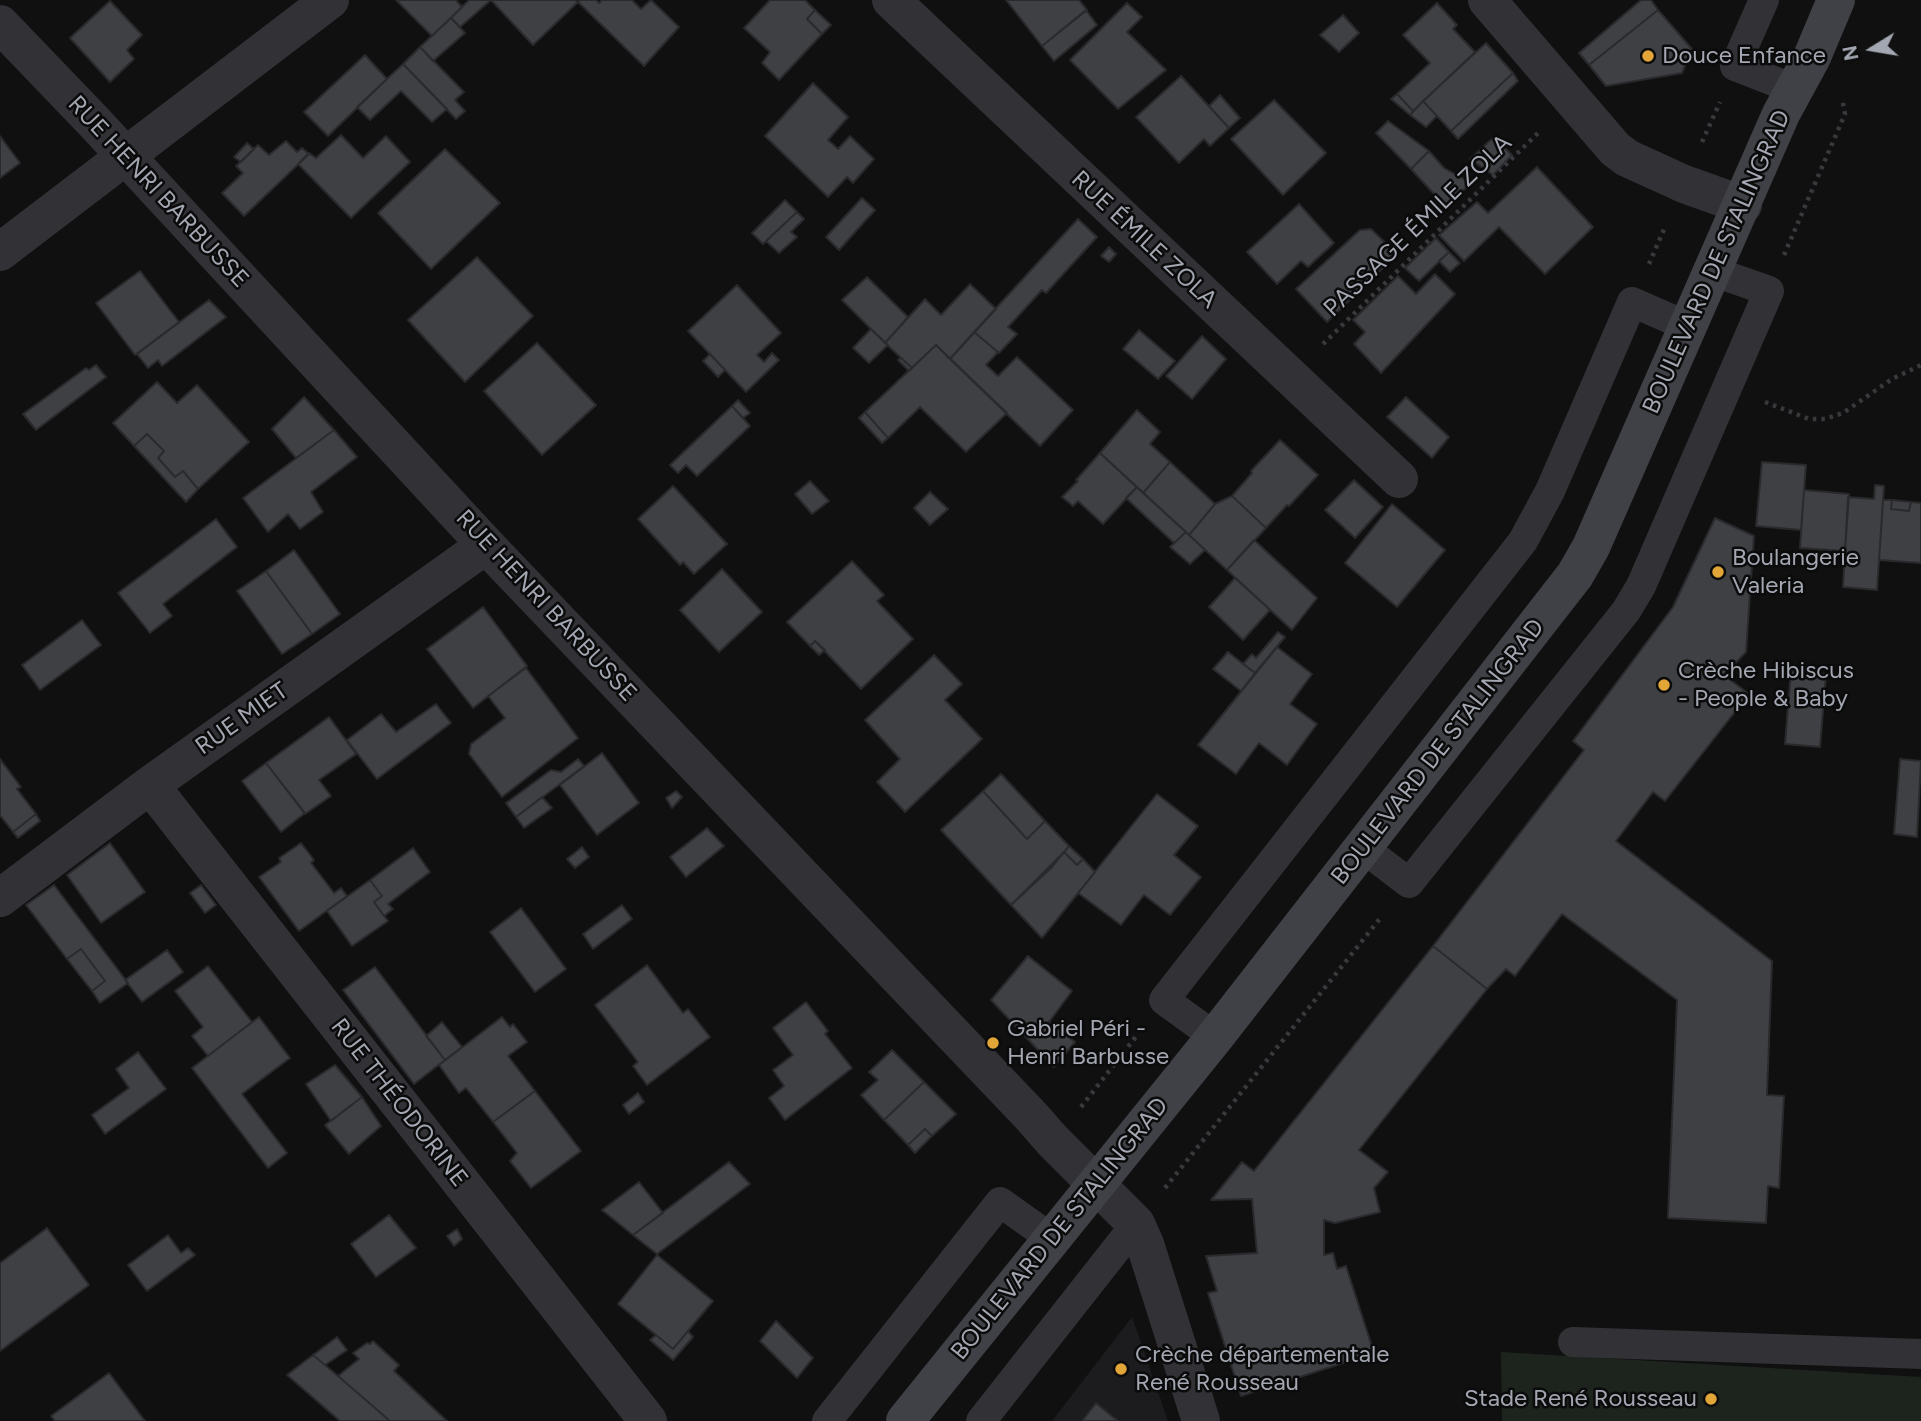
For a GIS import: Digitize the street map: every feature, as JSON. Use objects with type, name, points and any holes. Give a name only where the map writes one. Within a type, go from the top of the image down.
[{"type":"main road","name":"BOULEVARD DE STALINGRAD","points":[[905,1421],[1215,1037],[1575,575],[1591,547],[1712,271],[1836,0]]},
{"type":"street","points":[[0,252],[330,0]]},
{"type":"street","name":"RUE ÉMILE ZOLA","points":[[891,0],[1399,479]]},
{"type":"street","points":[[1487,0],[1615,149],[1627,158],[1684,184],[1742,205]]},
{"type":"street","name":"RUE HENRI BARBUSSE","points":[[0,24],[486,545],[1095,1185],[1136,1224]]},
{"type":"street","name":"RUE MIET","points":[[0,898],[150,785],[486,545]]},
{"type":"street","name":"RUE THÉODORINE","points":[[150,785],[648,1421]]},
{"type":"street","points":[[1136,1224],[1145,1244],[1201,1421]]},
{"type":"lane","points":[[1764,0],[1735,66],[1794,89]]},
{"type":"lane","points":[[1363,848],[1409,883],[1626,611],[1650,568],[1769,291],[1712,271]]},
{"type":"lane","points":[[1215,1037],[1164,1000],[1524,541],[1550,491],[1632,302],[1689,327]]},
{"type":"lane","points":[[827,1421],[1000,1202],[1052,1239]]},
{"type":"lane","points":[[981,1421],[1136,1224]]},
{"type":"lane","points":[[1573,1342],[1921,1354]]},
{"type":"path","points":[[1769,291],[1845,114],[1841,93]]},
{"type":"path","name":"PASSAGE ÉMILE ZOLA","points":[[1289,377],[1572,99]]},
{"type":"path","points":[[1728,387],[1809,419],[1825,419],[1843,413],[1892,379],[1921,365]]},
{"type":"path","points":[[1136,1224],[1409,883]]},
{"type":"shaded area","name":"Crèche départementale René Rousseau","points":[[1132,1317],[1168,1421],[1052,1421]]},
{"type":"shaded area","name":"Stade René Rousseau","points":[[1501,1352],[1921,1377],[1921,1421],[1502,1421]]},
{"type":"building","points":[[396,0],[456,0],[462,7],[432,36]]},
{"type":"building","points":[[469,0],[491,0],[460,27],[451,18]]},
{"type":"building","points":[[491,0],[575,0],[578,2],[533,45]]},
{"type":"building","points":[[596,0],[599,3],[602,0],[632,0],[641,9],[651,0],[679,27],[644,66],[578,2]]},
{"type":"building","points":[[770,0],[805,0],[815,10],[807,19],[822,34],[779,80],[762,63],[770,52],[744,28]]},
{"type":"building","points":[[1006,0],[1079,0],[1087,10],[1042,46]]},
{"type":"building","points":[[1641,0],[1651,0],[1658,10],[1589,65],[1579,53]]},
{"type":"building","points":[[110,1],[142,35],[127,50],[134,59],[110,82],[70,38]]},
{"type":"building","points":[[1127,3],[1142,17],[1127,32],[1166,70],[1118,109],[1070,60]]},
{"type":"building","points":[[1437,3],[1457,25],[1453,29],[1475,52],[1413,111],[1397,94],[1430,63],[1403,35]]},
{"type":"building","points":[[815,10],[831,25],[822,34],[807,19]]},
{"type":"building","points":[[1086,10],[1097,25],[1054,61],[1042,46]]},
{"type":"building","points":[[1658,10],[1692,49],[1682,73],[1606,86],[1589,65]]},
{"type":"building","points":[[1343,15],[1359,33],[1339,52],[1320,35]]},
{"type":"building","points":[[451,18],[465,33],[433,61],[420,47]]},
{"type":"building","points":[[1486,43],[1513,73],[1451,131],[1423,101]]},
{"type":"building","points":[[420,47],[464,92],[455,100],[465,111],[456,119],[403,64]]},
{"type":"building","points":[[365,55],[387,79],[328,136],[304,112]]},
{"type":"building","points":[[403,64],[447,109],[432,122],[401,91],[370,120],[357,107]]},
{"type":"building","points":[[1513,73],[1518,81],[1458,139],[1451,131]]},
{"type":"building","points":[[1181,76],[1229,128],[1210,146],[1204,139],[1179,163],[1136,117]]},
{"type":"building","points":[[813,83],[848,117],[828,140],[838,149],[850,136],[874,159],[853,183],[847,177],[828,197],[765,136]]},
{"type":"building","points":[[1397,94],[1413,111],[1410,115],[1391,99]]},
{"type":"building","points":[[1220,95],[1240,118],[1229,128],[1209,106]]},
{"type":"building","points":[[1274,100],[1326,153],[1283,195],[1231,139]]},
{"type":"building","points":[[1423,101],[1437,116],[1426,127],[1410,115]]},
{"type":"building","points":[[1388,121],[1429,151],[1411,169],[1376,133]]},
{"type":"building","points":[[341,135],[363,158],[386,136],[410,162],[351,218],[298,164],[309,153],[316,158]]},
{"type":"building","points":[[0,136],[20,163],[0,178]]},
{"type":"building","points":[[1494,137],[1512,155],[1493,175],[1470,159]]},
{"type":"building","points":[[286,141],[297,152],[302,148],[309,154],[244,216],[222,193],[243,173],[236,166],[258,145],[269,155]]},
{"type":"building","points":[[247,143],[254,149],[241,162],[234,157]]},
{"type":"building","points":[[445,149],[500,203],[431,269],[378,213]]},
{"type":"building","points":[[1429,151],[1444,168],[1471,183],[1446,207],[1411,169]]},
{"type":"building","points":[[1537,167],[1593,227],[1545,274],[1499,227],[1464,261],[1439,235],[1477,202],[1488,213]]},
{"type":"building","points":[[862,198],[875,210],[839,250],[826,237]]},
{"type":"building","points":[[785,200],[797,212],[763,244],[752,233]]},
{"type":"building","points":[[1299,204],[1334,243],[1308,267],[1301,261],[1277,284],[1247,252]]},
{"type":"building","points":[[797,212],[804,219],[791,232],[797,237],[779,253],[766,241]]},
{"type":"building","points":[[1078,219],[1097,237],[1046,293],[1042,290],[1008,327],[1017,334],[999,353],[974,332]]},
{"type":"building","points":[[1371,229],[1397,254],[1327,322],[1296,289],[1360,230]]},
{"type":"building","points":[[1436,238],[1449,252],[1419,281],[1405,268]]},
{"type":"building","points":[[1109,247],[1116,254],[1109,262],[1101,256]]},
{"type":"building","points":[[1449,252],[1460,263],[1450,272],[1439,261]]},
{"type":"building","points":[[477,257],[533,316],[465,382],[408,320]]},
{"type":"building","points":[[140,271],[179,322],[135,355],[96,303]]},
{"type":"building","points":[[1435,274],[1455,294],[1381,373],[1354,344],[1365,332],[1353,320],[1398,276],[1416,294]]},
{"type":"building","points":[[867,277],[908,317],[885,343],[842,300]]},
{"type":"building","points":[[970,284],[996,309],[950,359],[936,345],[912,368],[885,343],[925,299],[941,315]]},
{"type":"building","points":[[737,285],[781,333],[757,355],[764,362],[772,353],[779,360],[746,392],[688,331]]},
{"type":"building","points":[[209,300],[226,317],[162,366],[158,360],[148,368],[137,354]]},
{"type":"building","points":[[871,329],[888,345],[869,363],[853,348]]},
{"type":"building","points":[[1139,330],[1175,361],[1158,379],[1123,349]]},
{"type":"building","points":[[974,332],[998,352],[986,365],[998,376],[1017,357],[1073,410],[1040,446],[950,359]]},
{"type":"building","points":[[1202,336],[1226,359],[1192,399],[1166,376]]},
{"type":"building","points":[[537,343],[596,405],[542,455],[484,391]]},
{"type":"building","points":[[936,345],[1007,413],[966,452],[920,407],[888,438],[865,412]]},
{"type":"building","points":[[710,354],[725,370],[718,377],[703,361]]},
{"type":"building","points":[[901,358],[912,368],[909,371],[898,360]]},
{"type":"building","points":[[96,365],[106,377],[36,430],[23,414],[86,368],[89,370]]},
{"type":"building","points":[[157,382],[177,403],[197,385],[249,442],[198,489],[183,471],[175,477],[158,458],[164,451],[147,434],[134,446],[113,423]]},
{"type":"building","points":[[304,397],[334,430],[296,458],[272,429]]},
{"type":"building","points":[[1406,397],[1449,437],[1432,458],[1387,417]]},
{"type":"building","points":[[738,400],[750,413],[743,418],[732,406]]},
{"type":"building","points":[[732,406],[750,426],[697,476],[686,465],[678,473],[670,465]]},
{"type":"building","points":[[1137,410],[1160,432],[1150,444],[1170,462],[1143,493],[1100,453]]},
{"type":"building","points":[[865,412],[888,438],[882,443],[859,418]]},
{"type":"building","points":[[334,430],[357,457],[311,492],[323,512],[300,529],[288,514],[268,532],[243,498]]},
{"type":"building","points":[[147,434],[164,451],[158,458],[175,477],[183,471],[198,489],[186,502],[134,446]]},
{"type":"building","points":[[1280,440],[1318,475],[1266,528],[1232,496]]},
{"type":"building","points":[[1100,453],[1137,487],[1103,524],[1078,501],[1073,506],[1062,497]]},
{"type":"building","points":[[1170,462],[1215,504],[1189,535],[1143,493]]},
{"type":"building","points":[[1762,462],[1806,465],[1801,530],[1756,526]]},
{"type":"building","points":[[1354,480],[1383,507],[1355,538],[1325,510]]},
{"type":"building","points":[[810,481],[829,501],[812,514],[795,494]]},
{"type":"building","points":[[1875,485],[1884,486],[1877,590],[1843,587],[1848,497],[1874,499]]},
{"type":"building","points":[[673,486],[727,544],[694,574],[683,562],[680,565],[638,519]]},
{"type":"building","points":[[1137,487],[1186,532],[1174,543],[1126,498]]},
{"type":"building","points":[[1804,490],[1849,494],[1845,551],[1800,548]]},
{"type":"building","points":[[930,492],[948,509],[930,525],[914,508]]},
{"type":"building","points":[[1232,496],[1266,528],[1227,570],[1189,535],[1215,504]]},
{"type":"building","points":[[1883,500],[1892,500],[1891,509],[1909,511],[1911,502],[1921,503],[1921,563],[1879,560]]},
{"type":"building","points":[[1892,500],[1911,502],[1909,511],[1891,509]]},
{"type":"building","points":[[1392,504],[1445,550],[1397,607],[1345,563]]},
{"type":"building","points":[[1715,518],[1754,536],[1746,652],[1724,675],[1749,694],[1665,801],[1653,792],[1616,841],[1772,961],[1767,1095],[1784,1096],[1779,1188],[1768,1186],[1766,1223],[1668,1218],[1677,1000],[1562,914],[1515,976],[1506,969],[1487,989],[1433,946],[1584,750],[1573,741],[1673,607]]},
{"type":"building","points":[[216,519],[237,547],[163,604],[172,616],[150,633],[118,593]]},
{"type":"building","points":[[1186,532],[1205,550],[1190,564],[1170,547]]},
{"type":"building","points":[[1254,540],[1317,598],[1292,630],[1227,570]]},
{"type":"building","points":[[294,550],[340,614],[312,634],[266,571]]},
{"type":"building","points":[[852,561],[884,595],[877,601],[913,639],[861,689],[815,641],[810,646],[787,622]]},
{"type":"building","points":[[722,569],[762,612],[719,652],[680,610]]},
{"type":"building","points":[[266,571],[312,634],[282,654],[237,591]]},
{"type":"building","points":[[1235,578],[1270,610],[1243,640],[1209,607]]},
{"type":"building","points":[[483,607],[527,666],[473,708],[427,649]]},
{"type":"building","points":[[82,620],[101,645],[40,690],[22,665]]},
{"type":"building","points":[[1278,632],[1285,637],[1255,673],[1243,664],[1252,654],[1256,658]]},
{"type":"building","points":[[815,641],[825,650],[819,655],[810,646]]},
{"type":"building","points":[[1277,647],[1312,674],[1290,704],[1317,724],[1287,765],[1259,743],[1236,774],[1198,745]]},
{"type":"building","points":[[1228,652],[1255,673],[1241,691],[1213,669]]},
{"type":"building","points":[[934,655],[962,684],[945,700],[982,739],[905,812],[877,782],[900,759],[865,720]]},
{"type":"building","points":[[526,668],[578,738],[502,797],[469,754],[471,744],[505,718],[488,696]]},
{"type":"building","points":[[1791,671],[1826,674],[1820,747],[1785,744]]},
{"type":"building","points":[[436,704],[451,723],[377,779],[347,740],[381,714],[396,732]]},
{"type":"building","points":[[329,717],[356,754],[319,780],[331,796],[305,814],[266,763]]},
{"type":"building","points":[[602,753],[639,803],[597,835],[560,785]]},
{"type":"building","points":[[0,759],[21,787],[17,789],[36,814],[13,832],[0,815]]},
{"type":"building","points":[[578,759],[584,766],[516,817],[506,803],[551,770],[561,772]]},
{"type":"building","points":[[1900,759],[1921,761],[1917,837],[1894,834]]},
{"type":"building","points":[[266,763],[305,813],[281,832],[242,781]]},
{"type":"building","points":[[1001,774],[1045,821],[1027,839],[983,791]]},
{"type":"building","points":[[676,791],[682,797],[672,808],[666,798]]},
{"type":"building","points":[[983,791],[1027,839],[1045,821],[1069,846],[1051,868],[1011,905],[941,830]]},
{"type":"building","points":[[1157,794],[1198,826],[1174,855],[1201,877],[1170,915],[1144,895],[1121,925],[1078,893]]},
{"type":"building","points":[[542,797],[552,808],[524,828],[516,817]]},
{"type":"building","points":[[36,814],[40,821],[18,838],[13,832]]},
{"type":"building","points":[[707,828],[724,846],[686,877],[670,857]]},
{"type":"building","points":[[110,843],[145,892],[101,923],[67,875]]},
{"type":"building","points":[[301,843],[314,860],[311,863],[334,893],[341,888],[347,896],[299,931],[259,877],[281,862],[279,858]]},
{"type":"building","points":[[1069,846],[1083,859],[1077,865],[1064,852]]},
{"type":"building","points":[[582,847],[589,857],[575,868],[567,859]]},
{"type":"building","points":[[413,848],[430,872],[388,904],[393,909],[384,916],[374,902],[382,896],[370,880]]},
{"type":"building","points":[[1064,852],[1077,865],[1083,859],[1095,872],[1042,938],[1011,905]]},
{"type":"building","points":[[370,880],[382,896],[374,902],[388,921],[352,946],[327,911]]},
{"type":"building","points":[[54,885],[128,983],[100,1003],[92,991],[105,981],[81,949],[67,959],[26,905]]},
{"type":"building","points":[[201,885],[216,905],[205,913],[190,893]]},
{"type":"building","points":[[622,905],[632,919],[593,949],[583,934]]},
{"type":"building","points":[[521,908],[566,969],[535,992],[490,932]]},
{"type":"building","points":[[1433,946],[1487,989],[1359,1150],[1388,1172],[1374,1188],[1380,1212],[1335,1223],[1324,1220],[1324,1255],[1333,1253],[1337,1269],[1346,1266],[1374,1353],[1241,1396],[1208,1293],[1217,1291],[1206,1256],[1257,1253],[1252,1199],[1211,1200],[1242,1162],[1254,1171]]},
{"type":"building","points":[[81,949],[105,981],[92,991],[67,959]]},
{"type":"building","points":[[167,950],[183,972],[142,1002],[125,980]]},
{"type":"building","points":[[1028,956],[1072,991],[1049,1022],[1075,1042],[1054,1067],[991,1000]]},
{"type":"building","points":[[647,965],[683,1013],[688,1009],[710,1037],[647,1085],[633,1066],[638,1062],[595,1005]]},
{"type":"building","points":[[208,966],[252,1022],[208,1056],[192,1036],[203,1027],[175,991]]},
{"type":"building","points":[[375,967],[445,1060],[414,1084],[343,990]]},
{"type":"building","points":[[806,1002],[828,1031],[825,1034],[852,1068],[785,1120],[769,1098],[784,1086],[773,1070],[793,1055],[773,1028]]},
{"type":"building","points":[[259,1017],[290,1058],[242,1094],[287,1153],[268,1168],[192,1068]]},
{"type":"building","points":[[502,1017],[510,1027],[513,1024],[527,1042],[508,1056],[535,1091],[493,1122],[466,1088],[459,1093],[439,1065]]},
{"type":"building","points":[[442,1022],[462,1047],[445,1060],[426,1036]]},
{"type":"building","points":[[892,1050],[924,1082],[884,1120],[861,1095],[878,1080],[869,1072]]},
{"type":"building","points":[[138,1052],[166,1089],[105,1134],[92,1115],[129,1088],[116,1069]]},
{"type":"building","points":[[335,1065],[362,1097],[331,1121],[306,1084]]},
{"type":"building","points":[[924,1082],[956,1114],[932,1136],[925,1129],[908,1145],[884,1120]]},
{"type":"building","points":[[535,1091],[581,1151],[531,1188],[510,1161],[517,1153],[493,1122]]},
{"type":"building","points":[[638,1093],[644,1102],[629,1114],[623,1105]]},
{"type":"building","points":[[362,1097],[381,1126],[349,1154],[325,1125]]},
{"type":"building","points":[[925,1129],[932,1136],[915,1153],[908,1145]]},
{"type":"building","points":[[729,1162],[750,1184],[657,1254],[633,1235]]},
{"type":"building","points":[[639,1182],[663,1213],[633,1235],[602,1210]]},
{"type":"building","points":[[389,1215],[416,1248],[376,1277],[351,1244]]},
{"type":"building","points":[[47,1228],[89,1285],[0,1351],[0,1263]]},
{"type":"building","points":[[457,1229],[462,1239],[454,1246],[447,1236]]},
{"type":"building","points":[[168,1235],[181,1253],[188,1248],[195,1255],[147,1291],[128,1265]]},
{"type":"building","points":[[657,1255],[713,1301],[673,1349],[618,1304]]},
{"type":"building","points":[[776,1321],[813,1358],[797,1378],[760,1341]]},
{"type":"building","points":[[688,1331],[693,1337],[673,1360],[650,1340],[656,1335],[673,1349]]},
{"type":"building","points":[[337,1337],[347,1350],[325,1365],[313,1355]]},
{"type":"building","points":[[373,1341],[399,1365],[394,1371],[447,1421],[390,1421],[338,1376],[359,1359],[353,1353]]},
{"type":"building","points":[[313,1355],[390,1421],[340,1421],[287,1375]]},
{"type":"building","points":[[109,1373],[145,1421],[55,1421],[51,1416]]},
{"type":"building","points":[[1096,1403],[1118,1421],[1082,1421]]},
{"type":"place","name":"Douce Enfance","points":[[1648,56]]},
{"type":"place","name":"Boulangerie Valeria","points":[[1718,572]]},
{"type":"place","name":"Crèche Hibiscus - People & Baby","points":[[1664,685]]},
{"type":"place","name":"Gabriel Péri - Henri Barbusse","points":[[993,1043]]},
{"type":"place","name":"Crèche départementale René Rousseau","points":[[1121,1369]]},
{"type":"place","name":"Stade René Rousseau","points":[[1711,1399]]}]
